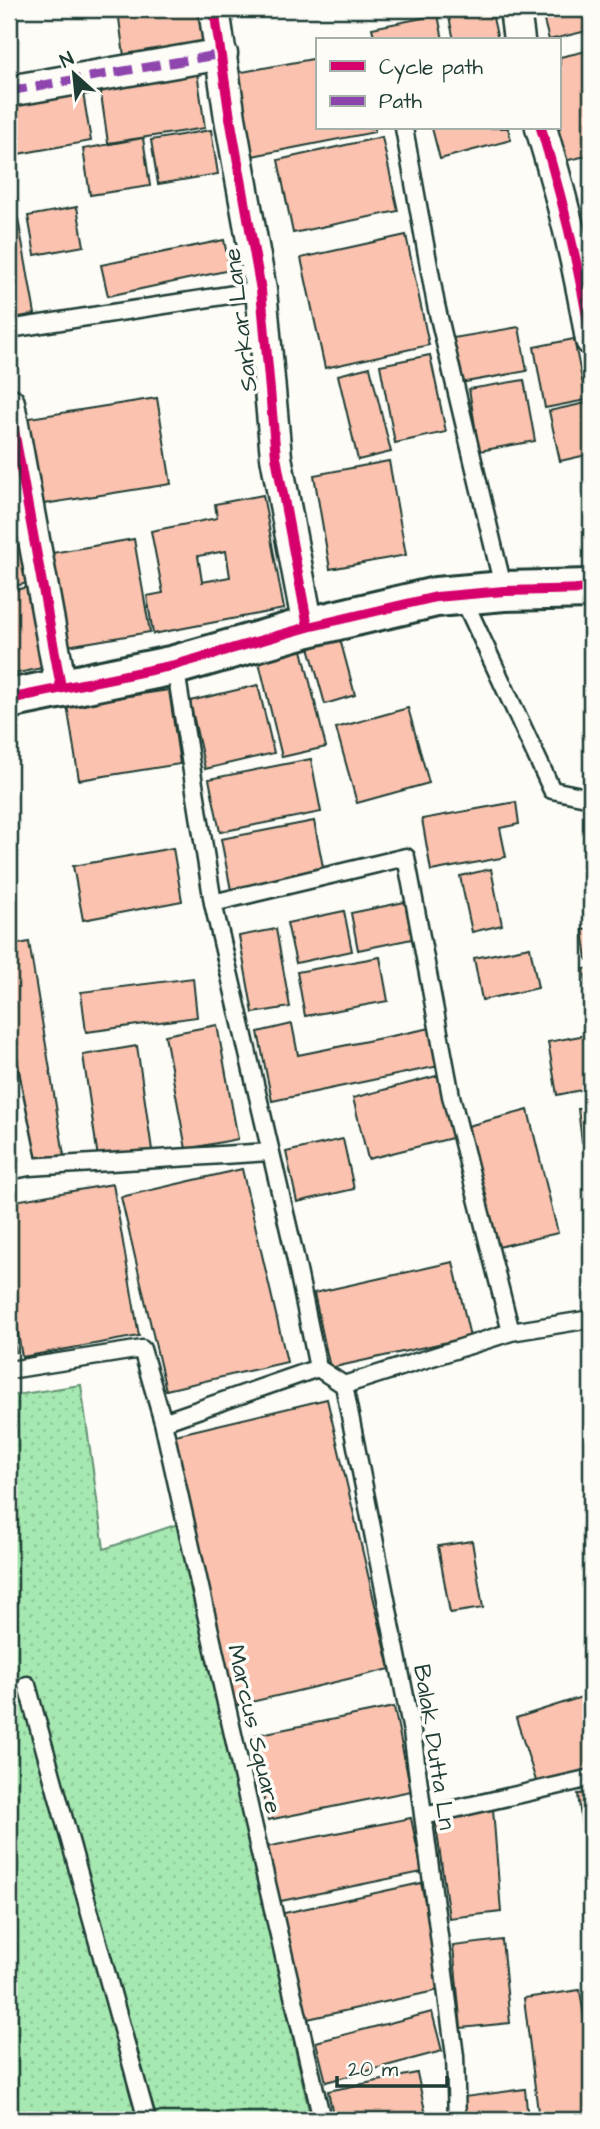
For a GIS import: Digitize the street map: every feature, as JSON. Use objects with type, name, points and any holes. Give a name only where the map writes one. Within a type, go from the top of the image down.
[{"type":"street","name":"Sarkar Lane","points":[[214,9],[230,118],[261,290],[276,457],[308,627]]},
{"type":"street","points":[[515,9],[519,38]]},
{"type":"street","points":[[9,91],[222,54]]},
{"type":"street","points":[[542,130],[563,201],[581,279],[591,340]]},
{"type":"street","points":[[9,403],[61,687]]},
{"type":"street","points":[[9,699],[175,665],[308,627],[436,597],[504,591],[591,589]]},
{"type":"lane","points":[[404,130],[436,305],[504,591]]},
{"type":"lane","points":[[9,329],[261,290]]},
{"type":"lane","points":[[461,596],[552,790],[591,797]]},
{"type":"lane","points":[[175,665],[213,903],[295,1256],[318,1368],[344,1385],[511,1332],[591,1319]]},
{"type":"lane","points":[[213,903],[406,856],[451,1096],[511,1332]]},
{"type":"lane","points":[[9,1071],[29,1167]]},
{"type":"lane","points":[[9,1171],[29,1167],[270,1152]]},
{"type":"lane","name":"Marcus Square","points":[[9,1370],[142,1349],[163,1422],[322,2120]]},
{"type":"lane","points":[[163,1422],[318,1368]]},
{"type":"lane","name":"Balak Dutta Ln","points":[[344,1385],[412,1732],[455,2056],[457,2120]]},
{"type":"lane","points":[[27,1685],[147,2120]]},
{"type":"lane","points":[[424,1816],[591,1779]]},
{"type":"green space","points":[[81,1385],[104,1549],[178,1524],[311,2120],[9,2120],[9,1396]]},
{"type":"building","points":[[199,9],[205,53],[125,64],[118,11]]},
{"type":"building","points":[[466,9],[491,9],[498,38],[454,38],[448,13]]},
{"type":"building","points":[[541,9],[591,9],[591,30],[548,38]]},
{"type":"building","points":[[438,15],[443,38],[374,38],[372,28]]},
{"type":"building","points":[[591,50],[591,155],[564,161],[557,130],[562,130],[562,57]]},
{"type":"building","points":[[316,58],[316,130],[375,132],[247,157],[231,74]]},
{"type":"building","points":[[197,72],[205,128],[108,143],[100,87]]},
{"type":"building","points":[[82,87],[91,141],[18,154],[9,100]]},
{"type":"building","points":[[211,130],[218,174],[158,184],[151,140]]},
{"type":"building","points":[[433,130],[508,130],[511,140],[440,159]]},
{"type":"building","points":[[382,137],[398,211],[293,233],[278,160]]},
{"type":"building","points":[[143,138],[150,186],[90,195],[83,149]]},
{"type":"building","points":[[77,207],[84,246],[35,255],[28,216]]},
{"type":"building","points":[[18,219],[35,314],[9,319],[9,220]]},
{"type":"building","points":[[406,235],[429,345],[325,368],[301,258]]},
{"type":"building","points":[[224,240],[230,270],[108,296],[101,265]]},
{"type":"building","points":[[519,327],[527,371],[460,383],[453,338]]},
{"type":"building","points":[[574,339],[586,400],[545,408],[534,347]]},
{"type":"building","points":[[430,355],[446,432],[395,443],[380,365]]},
{"type":"building","points":[[370,367],[391,452],[358,460],[338,375]]},
{"type":"building","points":[[524,380],[535,441],[479,451],[469,389]]},
{"type":"building","points":[[157,398],[171,484],[37,505],[23,419]]},
{"type":"building","points":[[586,403],[591,427],[591,454],[560,461],[549,411]]},
{"type":"building","points":[[389,461],[406,555],[330,569],[314,475]]},
{"type":"building","points":[[9,487],[28,583],[9,587]]},
{"type":"building","points":[[263,495],[284,609],[153,634],[147,596],[163,593],[151,531],[217,518],[215,504]],"holes":[[[226,551],[230,577],[202,582],[198,556]]]},
{"type":"building","points":[[134,539],[150,632],[67,646],[52,553]]},
{"type":"building","points":[[34,586],[51,666],[9,675],[9,591]]},
{"type":"building","points":[[340,639],[355,695],[325,704],[309,647]]},
{"type":"building","points":[[302,650],[326,747],[282,757],[259,662]]},
{"type":"building","points":[[258,685],[274,753],[205,769],[190,701]]},
{"type":"building","points":[[169,690],[180,764],[79,780],[67,705]]},
{"type":"building","points":[[408,708],[429,783],[357,803],[336,728]]},
{"type":"building","points":[[311,759],[321,812],[220,832],[209,779]]},
{"type":"building","points":[[516,802],[519,824],[500,828],[506,857],[431,871],[422,819]]},
{"type":"building","points":[[314,821],[324,872],[231,890],[221,839]]},
{"type":"building","points":[[173,848],[182,901],[83,920],[73,866]]},
{"type":"building","points":[[491,869],[502,925],[472,932],[460,876]]},
{"type":"building","points":[[405,902],[412,939],[358,950],[351,913]]},
{"type":"building","points":[[344,911],[352,951],[296,963],[287,923]]},
{"type":"building","points":[[276,929],[290,1007],[253,1013],[239,936]]},
{"type":"building","points":[[591,929],[591,960],[587,960],[583,930]]},
{"type":"building","points":[[29,942],[64,1155],[34,1160],[9,1009],[9,946]]},
{"type":"building","points":[[530,947],[538,988],[482,1000],[474,958]]},
{"type":"building","points":[[380,957],[388,1001],[305,1016],[297,972]]},
{"type":"building","points":[[591,968],[591,1003],[589,1003],[584,969]]},
{"type":"building","points":[[193,978],[197,1017],[86,1032],[81,992]]},
{"type":"building","points":[[292,1024],[298,1055],[431,1028],[439,1066],[272,1101],[258,1032]]},
{"type":"building","points":[[217,1025],[238,1139],[186,1149],[165,1035]]},
{"type":"building","points":[[591,1034],[591,1088],[557,1095],[548,1042]]},
{"type":"building","points":[[137,1046],[152,1150],[98,1158],[83,1055]]},
{"type":"building","points":[[440,1075],[456,1137],[368,1159],[353,1098]]},
{"type":"building","points":[[591,1108],[591,1141],[582,1142],[578,1109]]},
{"type":"building","points":[[9,1110],[19,1159],[9,1162]]},
{"type":"building","points":[[528,1110],[558,1233],[494,1248],[464,1127]]},
{"type":"building","points":[[343,1139],[354,1189],[297,1202],[286,1152]]},
{"type":"building","points":[[242,1169],[287,1362],[166,1390],[121,1197]]},
{"type":"building","points":[[113,1184],[139,1336],[22,1357],[9,1279],[9,1202]]},
{"type":"building","points":[[453,1262],[470,1337],[330,1368],[314,1293]]},
{"type":"building","points":[[9,1319],[16,1352],[9,1353]]},
{"type":"building","points":[[327,1399],[390,1669],[234,1706],[171,1436]]},
{"type":"building","points":[[472,1541],[483,1608],[450,1613],[438,1546]]},
{"type":"building","points":[[588,1695],[591,1705],[591,1770],[538,1787],[516,1718]]},
{"type":"building","points":[[394,1707],[411,1791],[268,1820],[251,1736]]},
{"type":"building","points":[[591,1793],[591,1902],[578,1794]]},
{"type":"building","points":[[493,1809],[501,1912],[449,1918],[435,1818]]},
{"type":"building","points":[[411,1818],[422,1872],[276,1902],[266,1847]]},
{"type":"building","points":[[421,1883],[444,1989],[303,2020],[280,1914]]},
{"type":"building","points":[[502,1940],[510,2023],[461,2028],[453,1946]]},
{"type":"building","points":[[580,1990],[591,2065],[591,2120],[539,2120],[524,1998]]},
{"type":"building","points":[[432,2012],[442,2051],[326,2082],[316,2042]]},
{"type":"building","points":[[417,2073],[427,2120],[334,2120],[328,2091]]},
{"type":"building","points":[[525,2089],[528,2120],[466,2120],[464,2097]]},
{"type":"marked path","points":[[9,91],[222,54]]},
{"type":"cycle path","points":[[214,9],[230,118],[261,290],[276,457],[308,627]]},
{"type":"cycle path","points":[[542,130],[570,233],[591,340]]},
{"type":"cycle path","points":[[9,403],[61,687]]},
{"type":"cycle path","points":[[9,699],[175,665],[308,627],[436,597],[504,591],[591,589]]}]
